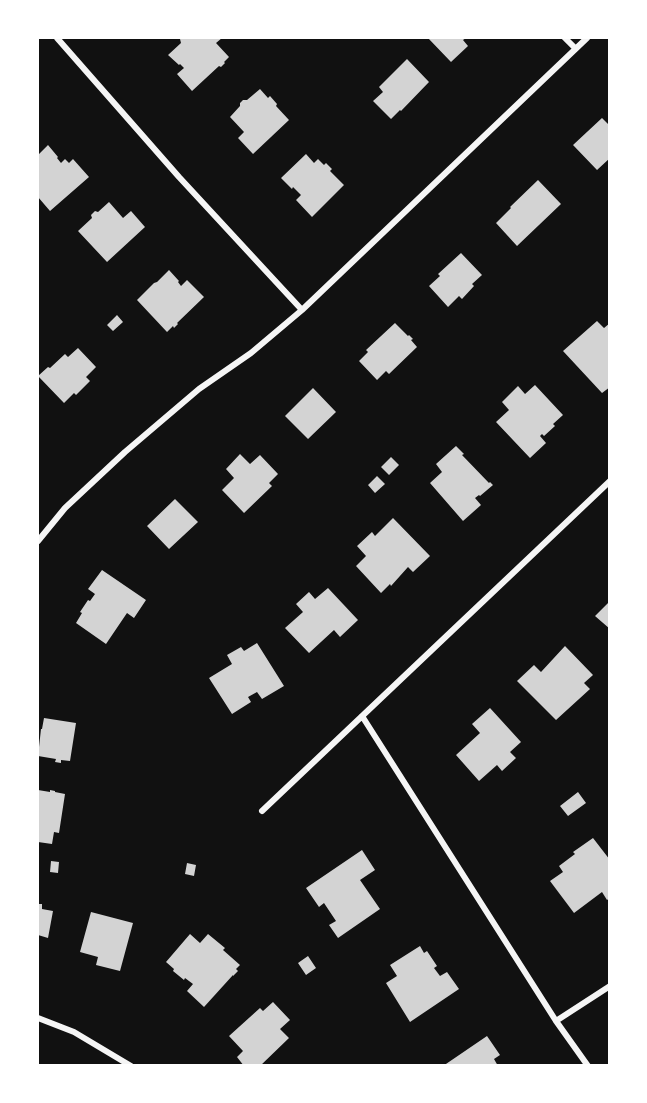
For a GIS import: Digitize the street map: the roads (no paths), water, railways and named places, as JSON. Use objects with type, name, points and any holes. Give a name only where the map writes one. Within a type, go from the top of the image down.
[{"type":"street","points":[[57,38],[178,177],[302,310]]},
{"type":"street","points":[[565,38],[575,48]]},
{"type":"street","points":[[38,541],[66,508],[125,452],[199,389],[251,353],[302,310],[587,38]]},
{"type":"street","points":[[262,811],[609,481]]},
{"type":"street","points":[[362,717],[556,1021],[588,1065]]},
{"type":"street","points":[[556,1021],[609,986]]},
{"type":"street","points":[[38,1018],[74,1032],[131,1065]]}]
